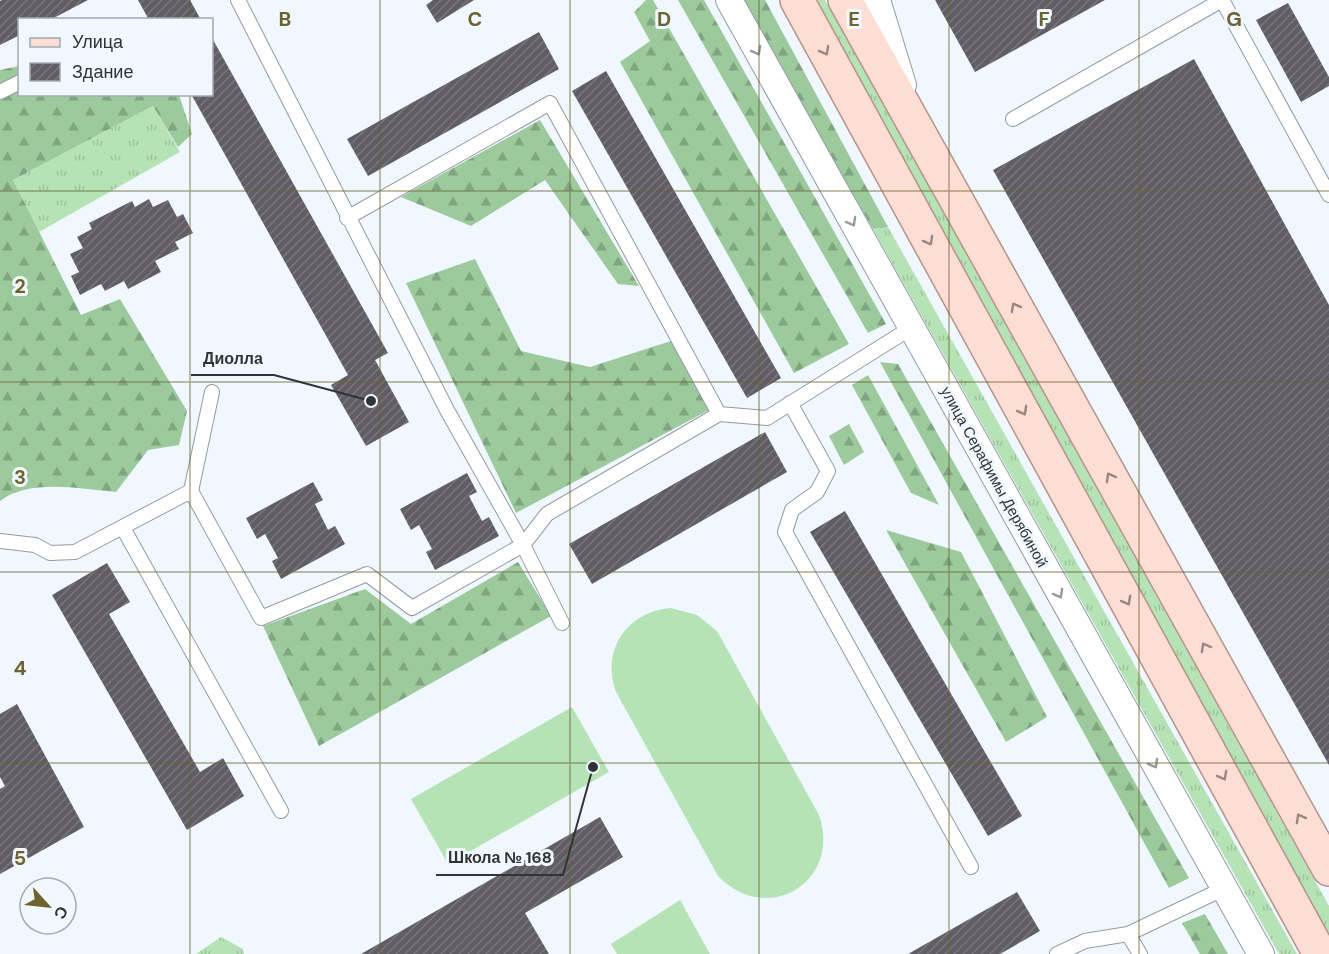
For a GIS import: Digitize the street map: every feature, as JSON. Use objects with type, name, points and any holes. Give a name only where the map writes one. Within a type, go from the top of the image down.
[{"type":"main road","points":[[797,0],[1320,954]]},
{"type":"main road","points":[[845,0],[1329,869]]},
{"type":"street","name":"улица Серафимы Дерябиной","points":[[729,0],[1261,954]]},
{"type":"street","points":[[877,0],[918,134]]},
{"type":"lane","points":[[238,0],[347,218],[448,412],[523,545],[562,623]]},
{"type":"lane","points":[[1012,119],[1222,0],[1329,195]]},
{"type":"lane","points":[[0,92],[18,83]]},
{"type":"lane","points":[[347,218],[550,103],[719,414]]},
{"type":"lane","points":[[212,392],[191,491],[261,618],[367,574],[412,608],[523,545],[547,514],[719,414],[767,417],[911,328]]},
{"type":"lane","points":[[790,403],[828,471],[817,492],[792,510],[785,532],[970,867]]},
{"type":"lane","points":[[0,541],[35,545],[50,553],[75,552],[191,491]]},
{"type":"lane","points":[[123,528],[281,811]]},
{"type":"lane","points":[[1057,954],[1085,941],[1128,934],[1223,889]]},
{"type":"lane","points":[[1128,934],[1140,954]]},
{"type":"green space","points":[[646,0],[653,0],[849,344],[794,373],[620,62],[650,41],[634,12]]},
{"type":"green space","points":[[678,0],[704,0],[886,324],[868,333]]},
{"type":"green space","points":[[741,0],[765,0],[888,227],[873,229]]},
{"type":"green space","points":[[809,0],[825,0],[1329,906],[1329,943]]},
{"type":"green space","points":[[18,66],[18,96],[179,96],[192,134],[178,147],[153,106],[13,180],[81,315],[120,299],[187,411],[179,445],[148,450],[116,492],[71,487],[40,487],[26,489],[0,501],[0,70]]},
{"type":"green space","points":[[153,106],[180,152],[39,232],[13,180]]},
{"type":"green space","points":[[540,120],[639,286],[618,284],[545,180],[471,226],[401,197]]},
{"type":"green space","points":[[888,227],[1297,954],[1279,954],[873,229]]},
{"type":"green space","points":[[475,259],[521,351],[590,367],[674,340],[711,409],[516,513],[406,283]]},
{"type":"green space","points":[[880,362],[898,364],[1189,878],[1169,888]]},
{"type":"green space","points":[[868,375],[939,505],[911,493],[852,385]]},
{"type":"green space","points":[[849,424],[864,452],[844,465],[829,436]]},
{"type":"green space","points":[[886,530],[961,552],[1047,717],[1006,742]]},
{"type":"green space","points":[[518,562],[551,616],[319,746],[263,626],[365,589],[411,624]]},
{"type":"green space","points":[[671,608],[697,615],[717,631],[819,815],[823,839],[820,860],[810,877],[796,890],[778,897],[758,897],[737,891],[718,876],[616,692],[612,676],[612,662],[621,636],[641,617]]},
{"type":"green space","points":[[572,707],[609,772],[448,864],[411,799]]},
{"type":"green space","points":[[680,900],[710,954],[617,954],[611,944]]},
{"type":"green space","points":[[1205,914],[1228,954],[1200,954],[1182,923]]},
{"type":"green space","points":[[221,937],[243,949],[244,954],[196,954]]},
{"type":"building","points":[[88,0],[54,18],[18,18],[18,36],[0,45],[0,1]]},
{"type":"building","points":[[138,0],[190,0],[200,18],[148,18]]},
{"type":"building","points":[[433,0],[474,0],[437,23],[426,5]]},
{"type":"building","points":[[935,0],[1105,0],[975,72]]},
{"type":"building","points":[[1288,3],[1329,77],[1329,86],[1301,102],[1256,20]]},
{"type":"building","points":[[539,32],[559,69],[368,176],[347,139]]},
{"type":"building","points":[[213,40],[388,353],[375,360],[409,422],[366,446],[331,385],[348,375],[192,96],[213,96]]},
{"type":"building","points":[[1194,59],[1329,305],[1329,765],[993,170]]},
{"type":"building","points":[[606,71],[781,378],[747,398],[572,91]]},
{"type":"building","points":[[149,199],[153,207],[168,200],[177,217],[183,214],[193,233],[175,242],[179,249],[155,261],[161,272],[128,289],[124,281],[105,291],[101,284],[80,295],[71,276],[79,272],[70,254],[83,248],[77,237],[92,229],[89,223],[132,201],[135,207]]},
{"type":"building","points":[[765,432],[787,472],[592,584],[569,544]]},
{"type":"building","points":[[467,473],[477,492],[469,496],[482,521],[489,517],[499,536],[435,570],[426,552],[432,549],[419,525],[411,530],[400,509]]},
{"type":"building","points":[[313,482],[323,500],[315,504],[328,530],[335,526],[345,544],[281,579],[272,561],[278,558],[265,534],[257,539],[246,518]]},
{"type":"building","points":[[845,511],[1022,816],[988,836],[810,532]]},
{"type":"building","points":[[107,563],[130,602],[109,614],[200,772],[223,758],[244,796],[187,830],[52,595]]},
{"type":"building","points":[[17,704],[84,827],[0,874],[0,789],[5,786],[0,777],[0,714]]},
{"type":"building","points":[[600,817],[623,857],[525,913],[549,954],[361,954]]},
{"type":"building","points":[[1017,892],[1040,931],[1000,954],[908,954]]},
{"type":"place","name":"Диолла","points":[[371,401]]},
{"type":"place","name":"Школа № 168","points":[[593,767]]}]
